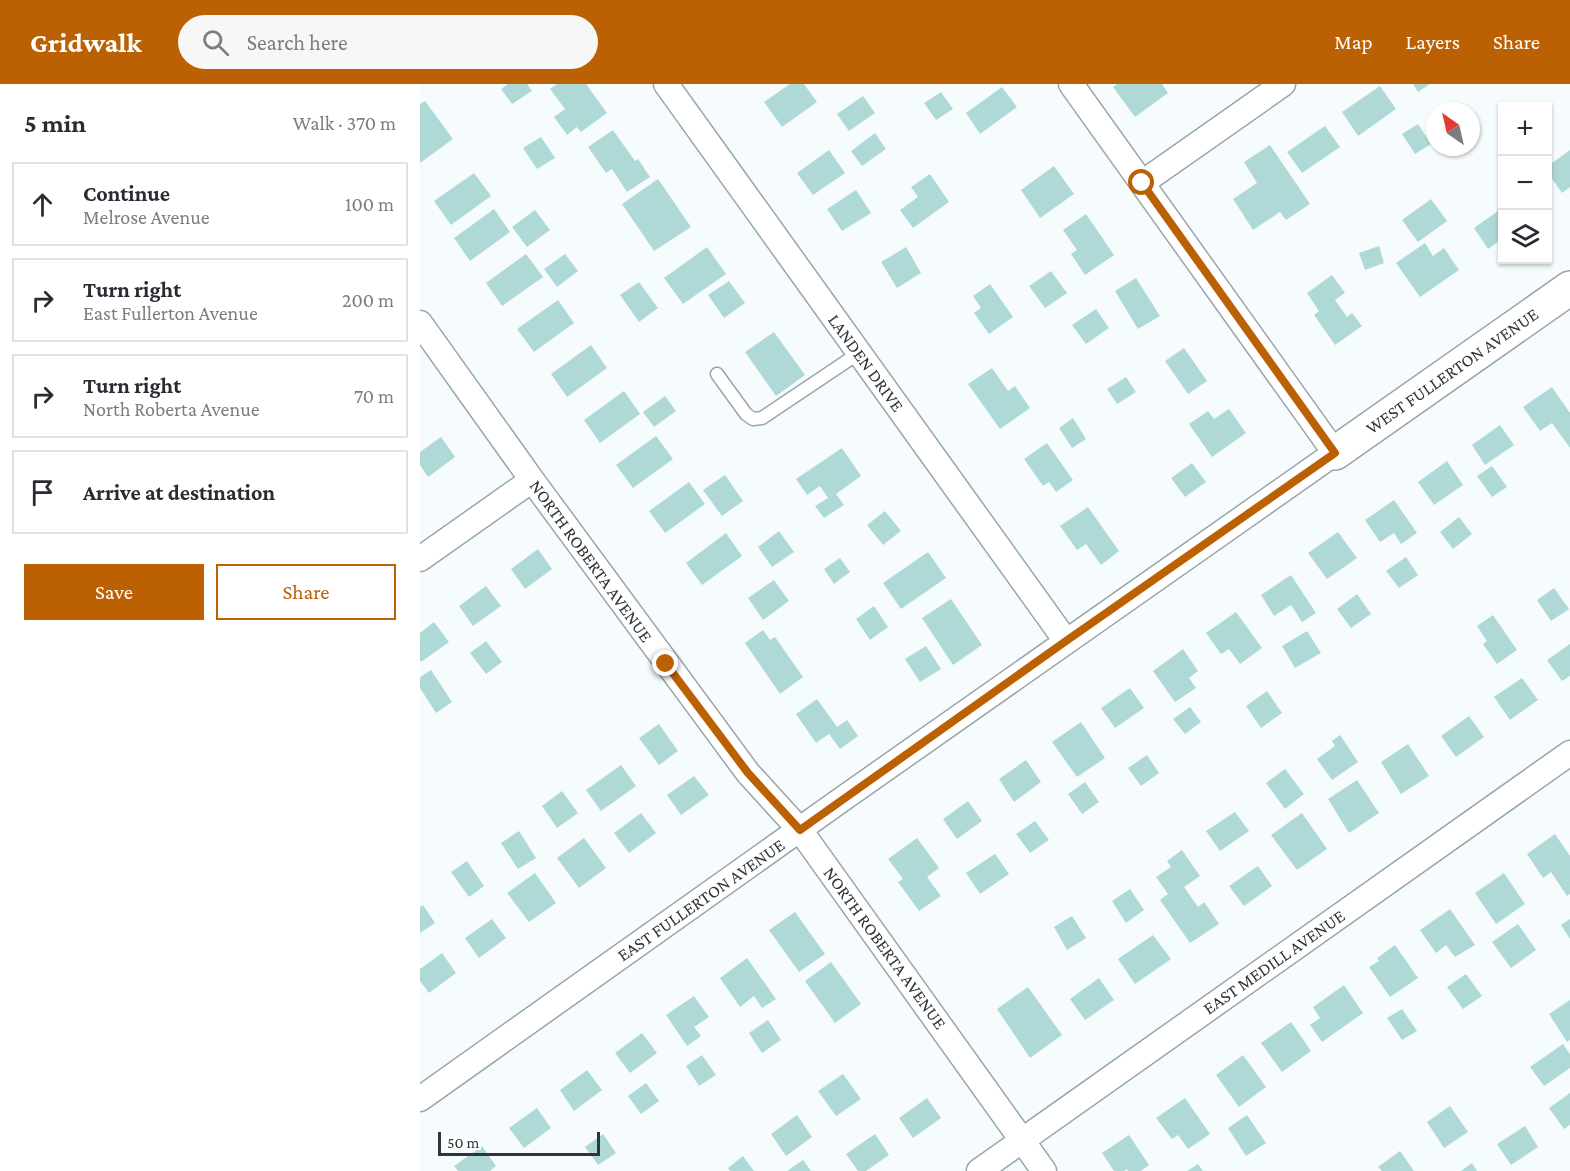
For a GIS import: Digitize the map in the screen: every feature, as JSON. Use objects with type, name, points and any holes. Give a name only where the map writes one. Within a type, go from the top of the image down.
[{"type":"street","name":"LANDEN DRIVE","points":[[666,84],[1066,641]]},
{"type":"street","points":[[1071,84],[1335,453]]},
{"type":"street","points":[[1142,183],[1283,84]]},
{"type":"street","name":"WEST FULLERTON AVENUE","points":[[1335,453],[1570,288]]},
{"type":"street","name":"NORTH ROBERTA AVENUE","points":[[420,324],[748,773],[800,830],[1044,1171]]},
{"type":"street","name":"EAST FULLERTON AVENUE","points":[[420,1099],[1335,453]]},
{"type":"street","points":[[420,560],[532,480]]},
{"type":"street","name":"EAST MEDILL AVENUE","points":[[979,1171],[1570,753]]},
{"type":"lane","points":[[717,374],[746,414],[753,419],[762,418],[859,353]]},
{"type":"building","points":[[508,84],[527,84],[532,91],[512,104],[501,89]]},
{"type":"building","points":[[557,84],[586,84],[607,113],[581,132],[577,127],[567,135],[554,117],[565,109],[550,89]]},
{"type":"building","points":[[790,84],[804,84],[817,102],[782,127],[764,102]]},
{"type":"building","points":[[1117,84],[1162,84],[1168,93],[1135,117],[1113,87]]},
{"type":"building","points":[[1413,84],[1430,84],[1418,92]]},
{"type":"building","points":[[1380,86],[1396,109],[1358,136],[1342,112]]},
{"type":"building","points":[[1002,87],[1017,107],[980,134],[966,113]]},
{"type":"building","points":[[941,92],[953,109],[936,120],[924,103]]},
{"type":"building","points":[[863,96],[875,113],[849,131],[837,114]]},
{"type":"building","points":[[425,101],[453,139],[420,163],[420,104]]},
{"type":"building","points":[[1418,124],[1426,136],[1426,147],[1415,154],[1402,134]]},
{"type":"building","points":[[1325,126],[1340,147],[1302,173],[1287,152]]},
{"type":"building","points":[[613,130],[635,161],[638,159],[650,177],[627,192],[612,169],[606,173],[588,147]]},
{"type":"building","points":[[875,133],[886,149],[862,166],[851,151]]},
{"type":"building","points":[[541,137],[555,158],[537,169],[523,148]]},
{"type":"building","points":[[1270,145],[1310,204],[1286,220],[1280,212],[1253,230],[1233,199],[1257,183],[1244,162]]},
{"type":"building","points":[[829,150],[845,173],[813,195],[797,173]]},
{"type":"building","points":[[1570,150],[1570,187],[1562,193],[1552,179],[1552,163]]},
{"type":"building","points":[[1054,166],[1074,194],[1040,218],[1021,190]]},
{"type":"building","points":[[474,173],[491,196],[451,225],[434,201]]},
{"type":"building","points":[[930,174],[949,202],[913,228],[900,210],[918,197],[911,187]]},
{"type":"building","points":[[658,179],[691,227],[654,251],[622,204]]},
{"type":"building","points":[[856,190],[871,213],[842,231],[827,209]]},
{"type":"building","points":[[1431,199],[1447,221],[1418,242],[1402,220]]},
{"type":"building","points":[[494,209],[510,232],[470,261],[454,238]]},
{"type":"building","points":[[535,210],[550,230],[527,247],[512,227]]},
{"type":"building","points":[[1498,211],[1498,242],[1488,249],[1474,228]]},
{"type":"building","points":[[1086,214],[1114,255],[1085,275],[1071,254],[1077,250],[1063,230]]},
{"type":"building","points":[[1425,243],[1433,256],[1444,248],[1459,270],[1420,297],[1396,263]]},
{"type":"building","points":[[1379,246],[1384,263],[1365,270],[1359,253]]},
{"type":"building","points":[[707,247],[726,274],[683,304],[664,278]]},
{"type":"building","points":[[906,247],[921,273],[897,288],[881,262]]},
{"type":"building","points":[[526,254],[543,277],[502,306],[486,283]]},
{"type":"building","points":[[565,254],[578,271],[557,287],[544,269]]},
{"type":"building","points":[[1051,271],[1067,293],[1045,308],[1029,286]]},
{"type":"building","points":[[1332,275],[1345,293],[1335,300],[1347,317],[1352,313],[1362,326],[1335,345],[1314,315],[1319,311],[1307,293]]},
{"type":"building","points":[[1136,278],[1160,316],[1138,329],[1115,291]]},
{"type":"building","points":[[729,281],[745,303],[724,318],[708,295]]},
{"type":"building","points":[[639,282],[658,308],[639,322],[620,295]]},
{"type":"building","points":[[990,284],[1013,317],[989,334],[974,313],[981,308],[973,296]]},
{"type":"building","points":[[558,300],[574,323],[534,352],[517,329]]},
{"type":"building","points":[[1096,309],[1109,328],[1086,344],[1072,325]]},
{"type":"building","points":[[774,332],[805,375],[776,396],[745,352]]},
{"type":"building","points":[[591,345],[607,368],[567,397],[551,374]]},
{"type":"building","points":[[1184,348],[1207,381],[1188,394],[1165,361]]},
{"type":"building","points":[[992,368],[1008,391],[1015,386],[1030,408],[1000,429],[968,384]]},
{"type":"building","points":[[1126,377],[1136,392],[1117,404],[1107,389]]},
{"type":"building","points":[[1552,387],[1570,413],[1570,448],[1552,423],[1540,431],[1523,407]]},
{"type":"building","points":[[624,391],[640,414],[600,443],[584,420]]},
{"type":"building","points":[[665,396],[676,411],[654,427],[643,412]]},
{"type":"building","points":[[1229,409],[1246,433],[1212,457],[1189,424],[1208,411],[1214,419]]},
{"type":"building","points":[[1073,418],[1086,439],[1072,448],[1059,428]]},
{"type":"building","points":[[1500,425],[1514,445],[1485,465],[1472,445]]},
{"type":"building","points":[[656,436],[673,459],[633,488],[616,465]]},
{"type":"building","points":[[441,437],[455,457],[428,477],[420,465],[420,452]]},
{"type":"building","points":[[1047,443],[1073,480],[1056,492],[1049,482],[1043,486],[1024,459]]},
{"type":"building","points":[[842,448],[861,476],[836,494],[844,505],[824,518],[815,506],[828,498],[820,486],[807,495],[796,479]]},
{"type":"building","points":[[1447,461],[1463,485],[1434,505],[1418,482]]},
{"type":"building","points":[[1192,463],[1206,482],[1185,497],[1171,478]]},
{"type":"building","points":[[1492,466],[1507,487],[1492,497],[1477,476]]},
{"type":"building","points":[[725,475],[743,501],[722,516],[703,490]]},
{"type":"building","points":[[689,482],[705,504],[665,533],[649,511]]},
{"type":"building","points":[[1394,500],[1417,533],[1401,544],[1394,533],[1380,542],[1365,520]]},
{"type":"building","points":[[1088,507],[1119,551],[1101,565],[1086,544],[1077,550],[1060,526]]},
{"type":"building","points":[[885,511],[901,531],[883,545],[867,525]]},
{"type":"building","points":[[1459,517],[1472,534],[1453,549],[1440,532]]},
{"type":"building","points":[[779,531],[794,552],[772,567],[758,547]]},
{"type":"building","points":[[1338,532],[1357,558],[1327,579],[1308,553]]},
{"type":"building","points":[[726,533],[742,556],[702,585],[686,563]]},
{"type":"building","points":[[538,549],[552,569],[525,589],[511,569]]},
{"type":"building","points":[[928,552],[946,578],[901,609],[883,583]]},
{"type":"building","points":[[1406,557],[1418,575],[1399,588],[1386,571]]},
{"type":"building","points":[[840,558],[850,572],[834,584],[824,569]]},
{"type":"building","points":[[1291,575],[1316,613],[1302,622],[1291,605],[1274,616],[1261,595]]},
{"type":"building","points":[[774,580],[789,601],[763,620],[748,598]]},
{"type":"building","points":[[486,586],[501,606],[473,626],[459,606]]},
{"type":"building","points":[[1554,588],[1569,609],[1551,621],[1537,600]]},
{"type":"building","points":[[1357,594],[1371,614],[1351,628],[1337,609]]},
{"type":"building","points":[[951,599],[982,645],[953,665],[922,618]]},
{"type":"building","points":[[874,606],[888,627],[870,640],[856,619]]},
{"type":"building","points":[[1236,612],[1262,648],[1240,664],[1229,649],[1221,654],[1206,633]]},
{"type":"building","points":[[1493,615],[1517,650],[1497,664],[1483,644],[1487,641],[1477,626]]},
{"type":"building","points":[[434,622],[449,642],[421,662],[420,633]]},
{"type":"building","points":[[763,630],[770,640],[775,637],[803,677],[780,694],[745,643]]},
{"type":"building","points":[[1307,631],[1321,653],[1295,668],[1282,646]]},
{"type":"building","points":[[486,641],[502,662],[486,674],[470,653]]},
{"type":"building","points":[[1570,644],[1570,676],[1562,681],[1547,660]]},
{"type":"building","points":[[926,646],[941,669],[920,682],[905,659]]},
{"type":"building","points":[[1183,649],[1198,671],[1189,678],[1196,688],[1175,702],[1153,671]]},
{"type":"building","points":[[431,670],[452,702],[436,713],[420,688],[420,677]]},
{"type":"building","points":[[1522,678],[1538,700],[1510,720],[1494,697]]},
{"type":"building","points":[[1130,688],[1144,708],[1115,728],[1101,708]]},
{"type":"building","points":[[1267,691],[1282,713],[1261,728],[1246,706]]},
{"type":"building","points":[[817,699],[837,727],[847,720],[858,736],[840,749],[829,734],[816,743],[796,714]]},
{"type":"building","points":[[1190,707],[1201,722],[1185,734],[1173,719]]},
{"type":"building","points":[[1469,716],[1484,737],[1456,757],[1441,736]]},
{"type":"building","points":[[1081,722],[1105,758],[1077,777],[1052,742]]},
{"type":"building","points":[[659,724],[678,751],[659,765],[639,738]]},
{"type":"building","points":[[1340,735],[1358,762],[1332,780],[1317,759],[1335,746],[1332,741]]},
{"type":"building","points":[[1408,744],[1429,776],[1401,794],[1381,762]]},
{"type":"building","points":[[1147,755],[1159,773],[1141,786],[1128,768]]},
{"type":"building","points":[[1026,760],[1041,782],[1014,802],[999,779]]},
{"type":"building","points":[[621,765],[636,786],[601,811],[586,790]]},
{"type":"building","points":[[1285,769],[1304,794],[1285,809],[1266,783]]},
{"type":"building","points":[[694,776],[709,795],[681,815],[667,795]]},
{"type":"building","points":[[1357,780],[1379,813],[1349,833],[1328,799]]},
{"type":"building","points":[[1085,782],[1099,802],[1082,814],[1068,794]]},
{"type":"building","points":[[562,791],[578,813],[557,828],[542,806]]},
{"type":"building","points":[[968,801],[982,821],[957,839],[943,819]]},
{"type":"building","points":[[1235,812],[1249,831],[1220,851],[1206,831]]},
{"type":"building","points":[[641,813],[656,833],[629,853],[614,833]]},
{"type":"building","points":[[1302,813],[1327,849],[1297,870],[1271,835]]},
{"type":"building","points":[[1035,821],[1049,840],[1030,853],[1016,834]]},
{"type":"building","points":[[519,831],[536,858],[518,869],[501,843]]},
{"type":"building","points":[[1555,834],[1570,856],[1570,894],[1567,896],[1551,872],[1543,878],[1527,854]]},
{"type":"building","points":[[584,838],[606,868],[579,888],[557,858]]},
{"type":"building","points":[[917,838],[939,868],[927,877],[941,896],[919,911],[898,882],[903,879],[888,859]]},
{"type":"building","points":[[1182,850],[1200,876],[1184,887],[1198,907],[1204,902],[1219,924],[1190,943],[1160,900],[1168,894],[1156,877],[1171,867],[1167,861]]},
{"type":"building","points":[[995,854],[1009,874],[980,894],[966,873]]},
{"type":"building","points":[[467,861],[484,886],[469,897],[451,872]]},
{"type":"building","points":[[1258,866],[1272,886],[1244,906],[1229,886]]},
{"type":"building","points":[[535,873],[556,903],[529,922],[507,893]]},
{"type":"building","points":[[1504,873],[1525,904],[1496,924],[1475,893]]},
{"type":"building","points":[[1130,889],[1144,910],[1126,923],[1112,901]]},
{"type":"building","points":[[423,905],[435,923],[420,933],[420,907]]},
{"type":"building","points":[[1450,909],[1475,945],[1455,957],[1446,945],[1436,953],[1420,930]]},
{"type":"building","points":[[795,912],[825,954],[799,972],[769,930]]},
{"type":"building","points":[[1072,916],[1086,938],[1067,950],[1054,927]]},
{"type":"building","points":[[492,919],[506,938],[479,958],[465,938]]},
{"type":"building","points":[[1570,919],[1570,939],[1561,925]]},
{"type":"building","points":[[1518,924],[1536,950],[1511,968],[1492,942]]},
{"type":"building","points":[[1153,935],[1171,959],[1135,984],[1118,959]]},
{"type":"building","points":[[1395,945],[1418,978],[1390,997],[1369,967],[1379,961],[1377,958]]},
{"type":"building","points":[[442,953],[456,973],[429,993],[420,981],[420,969]]},
{"type":"building","points":[[747,958],[776,999],[762,1008],[754,996],[740,1007],[720,978]]},
{"type":"building","points":[[831,962],[861,1004],[835,1023],[805,981]]},
{"type":"building","points":[[1466,974],[1482,996],[1463,1009],[1447,987]]},
{"type":"building","points":[[1099,978],[1114,1000],[1085,1020],[1070,999]]},
{"type":"building","points":[[1344,985],[1363,1013],[1322,1042],[1310,1025],[1320,1018],[1313,1007]]},
{"type":"building","points":[[1028,987],[1062,1035],[1030,1058],[997,1009]]},
{"type":"building","points":[[694,996],[709,1017],[694,1027],[701,1036],[687,1046],[666,1015]]},
{"type":"building","points":[[1570,1000],[1570,1040],[1567,1042],[1549,1014]]},
{"type":"building","points":[[1402,1009],[1417,1031],[1402,1040],[1387,1018]]},
{"type":"building","points":[[768,1020],[781,1040],[762,1053],[749,1033]]},
{"type":"building","points":[[1291,1022],[1311,1051],[1282,1072],[1261,1043]]},
{"type":"building","points":[[642,1033],[657,1053],[630,1073],[615,1053]]},
{"type":"building","points":[[1563,1044],[1570,1054],[1570,1068],[1544,1086],[1530,1067]]},
{"type":"building","points":[[702,1055],[716,1075],[699,1086],[686,1066]]},
{"type":"building","points":[[1243,1055],[1266,1087],[1239,1107],[1216,1075]]},
{"type":"building","points":[[587,1070],[602,1090],[574,1111],[560,1090]]},
{"type":"building","points":[[843,1074],[861,1099],[836,1116],[818,1091]]},
{"type":"building","points":[[646,1083],[659,1101],[641,1114],[628,1096]]},
{"type":"building","points":[[1570,1093],[1570,1125],[1564,1129],[1549,1108]]},
{"type":"building","points":[[927,1098],[941,1118],[913,1138],[899,1118]]},
{"type":"building","points":[[1185,1098],[1210,1134],[1188,1149],[1178,1135],[1172,1139],[1156,1118]]},
{"type":"building","points":[[1450,1106],[1468,1132],[1444,1148],[1427,1122]]},
{"type":"building","points":[[537,1108],[551,1128],[524,1148],[509,1128]]},
{"type":"building","points":[[797,1115],[812,1137],[786,1156],[771,1134]]},
{"type":"building","points":[[1247,1115],[1266,1143],[1246,1156],[1228,1128]]},
{"type":"building","points":[[1525,1126],[1538,1147],[1511,1165],[1497,1144]]},
{"type":"building","points":[[603,1134],[616,1153],[598,1165],[585,1147]]},
{"type":"building","points":[[875,1134],[889,1155],[866,1171],[858,1171],[846,1154]]},
{"type":"building","points":[[1129,1135],[1149,1165],[1141,1171],[1128,1171],[1127,1169],[1114,1171],[1102,1153]]},
{"type":"building","points":[[482,1146],[496,1166],[490,1171],[458,1171],[454,1166]]},
{"type":"building","points":[[1400,1151],[1414,1171],[1382,1171],[1378,1167]]},
{"type":"building","points":[[743,1156],[754,1171],[730,1171],[728,1168]]},
{"type":"building","points":[[803,1160],[811,1171],[787,1171]]},
{"type":"building","points":[[1472,1163],[1477,1171],[1461,1171]]},
{"type":"building","points":[[1198,1164],[1203,1171],[1187,1171]]},
{"type":"route","points":[[666,664],[748,773],[800,830],[1335,453],[1142,183]]}]
